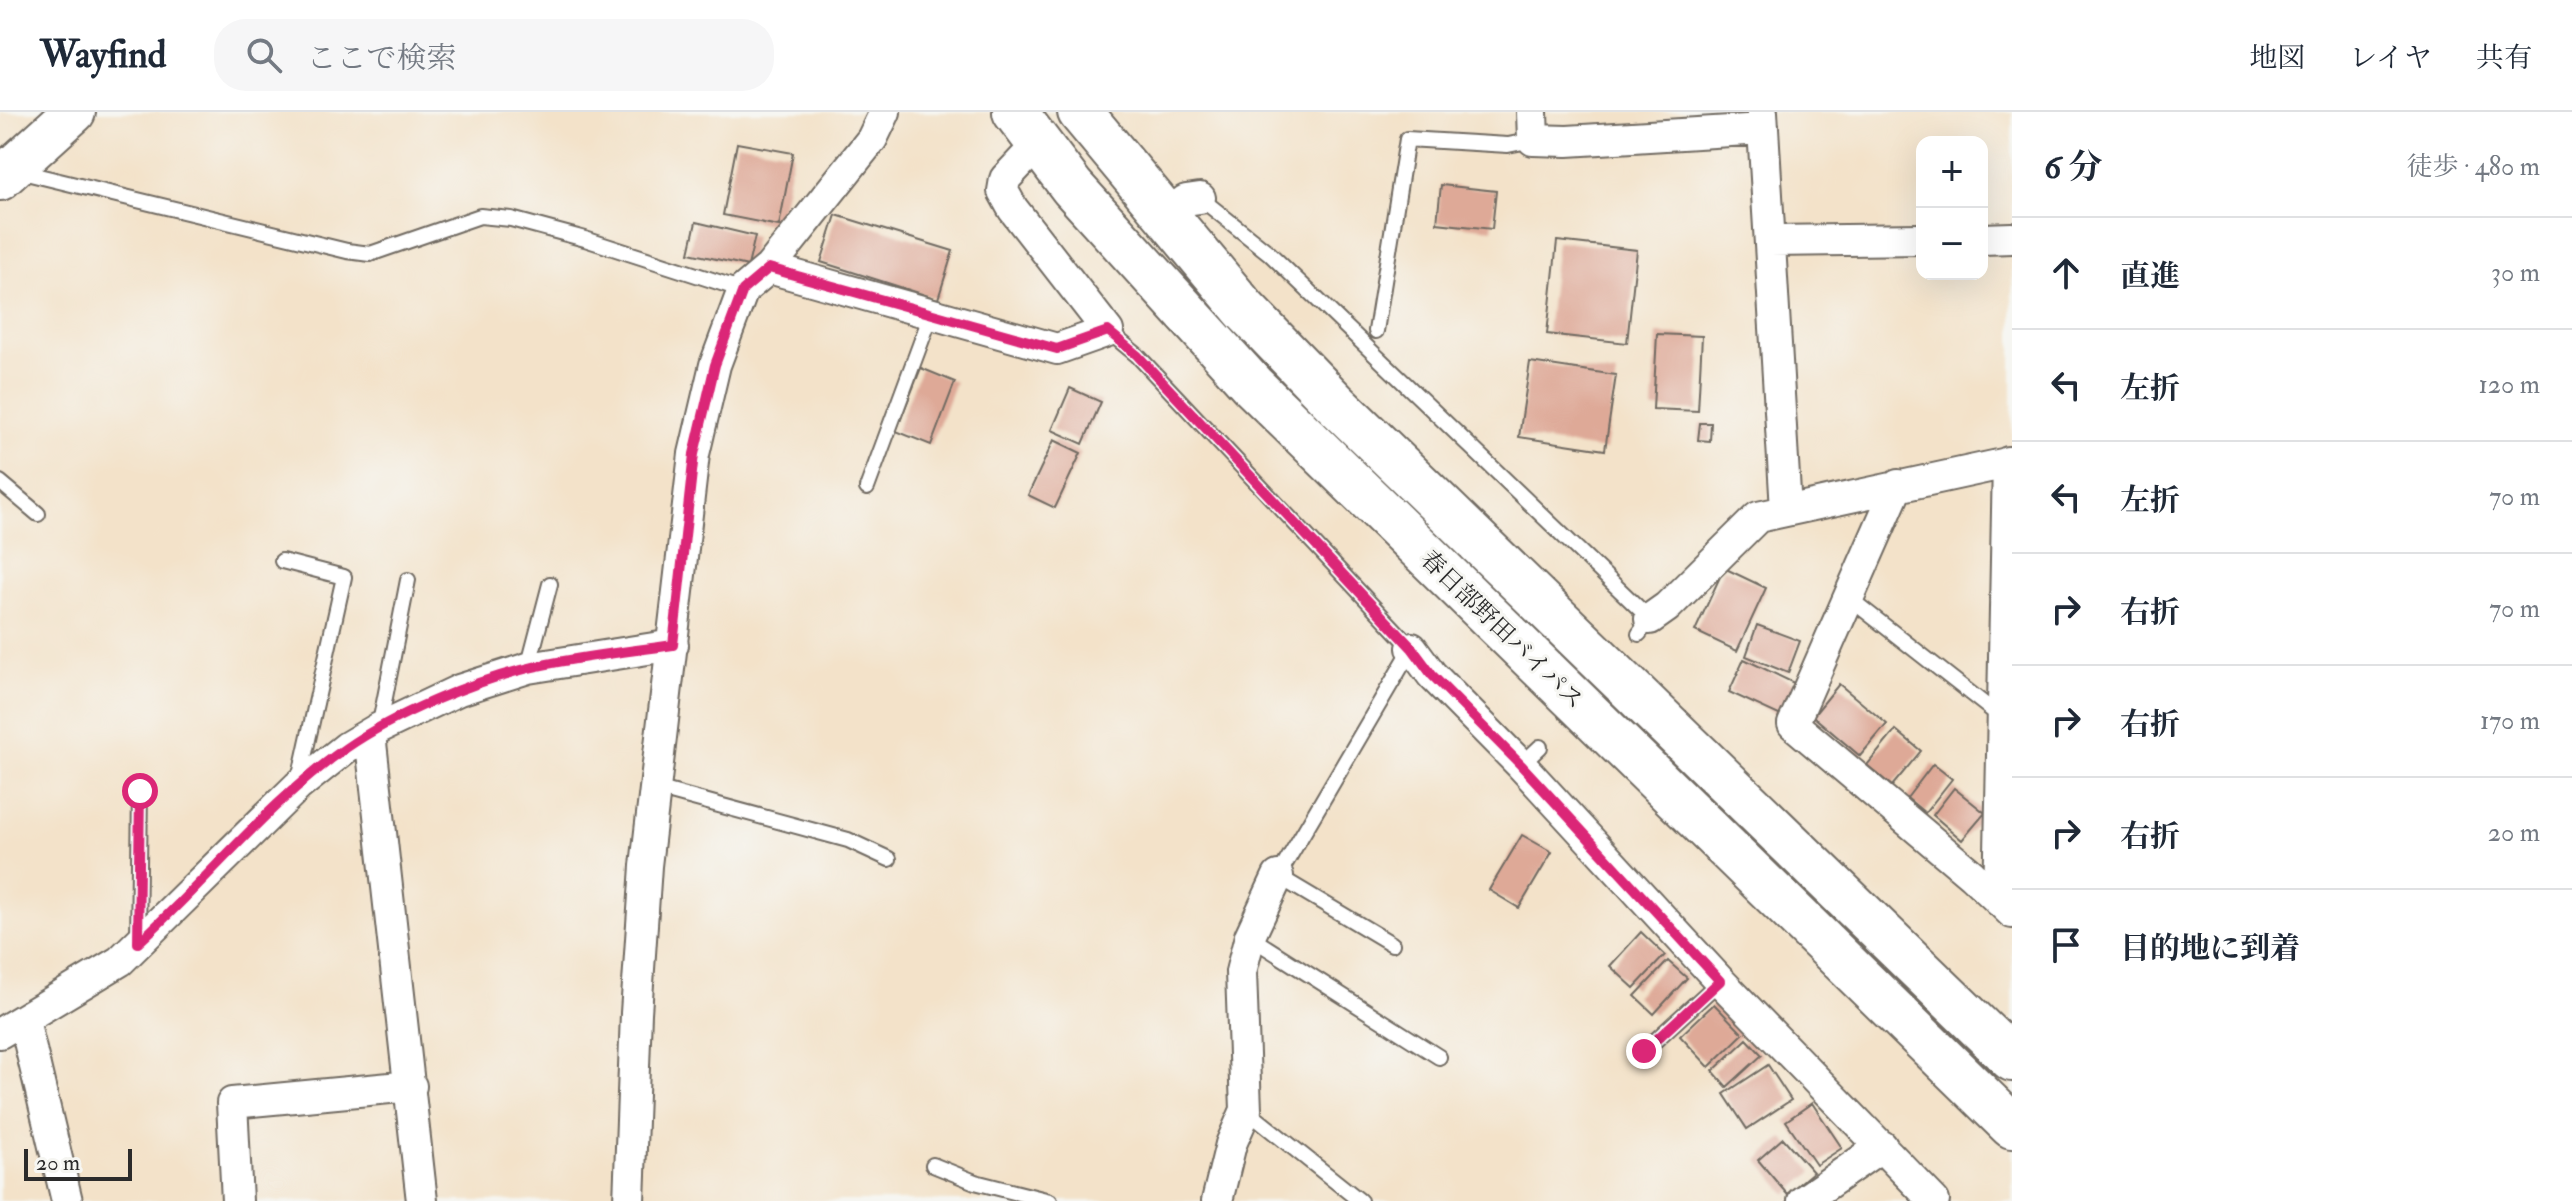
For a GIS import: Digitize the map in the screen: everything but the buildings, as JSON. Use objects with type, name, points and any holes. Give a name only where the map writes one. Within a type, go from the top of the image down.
[{"type":"highway","name":"春日部野田バイパス","points":[[1080,112],[1183,207],[1245,310],[1334,402],[2012,1059]]},
{"type":"highway","name":"春日部野田バイパス","points":[[1026,128],[1072,187],[1253,386],[2012,1126]]},
{"type":"street","points":[[629,1201],[636,1013],[646,866],[694,454],[715,365],[743,290],[769,268],[872,139],[885,112]]},
{"type":"street","points":[[5,174],[60,116]]},
{"type":"street","points":[[1532,126],[1567,141],[1762,120],[1786,510]]},
{"type":"street","points":[[769,268],[1057,349],[1108,331],[1013,209],[1003,191],[1026,128]]},
{"type":"street","points":[[1988,239],[2012,238]]},
{"type":"street","points":[[1770,241],[1916,239]]},
{"type":"street","points":[[1645,626],[1758,517],[2010,462],[2002,718],[2006,907]]},
{"type":"street","points":[[1898,485],[1793,724],[2006,907]]},
{"type":"street","points":[[67,1201],[12,1026],[120,961],[298,786],[347,747],[459,690],[528,668],[673,645]]},
{"type":"street","points":[[1412,648],[1432,675],[1530,756],[1720,981],[1934,1201]]},
{"type":"street","points":[[375,731],[422,1201]]},
{"type":"street","points":[[1217,1201],[1231,1144],[1246,1110],[1241,972],[1250,936],[1278,876]]},
{"type":"street","points":[[237,1201],[232,1103],[411,1086]]},
{"type":"street","points":[[1803,1201],[1882,1146]]},
{"type":"lane","points":[[1376,331],[1407,139],[1508,145],[1532,126]]},
{"type":"lane","points":[[5,174],[370,254],[480,216],[511,219],[585,239],[743,290]]},
{"type":"lane","points":[[1183,207],[1269,253],[1645,626]]},
{"type":"lane","points":[[867,488],[931,315]]},
{"type":"lane","points":[[1108,331],[1137,355],[1412,648],[1278,876],[1392,944]]},
{"type":"lane","points":[[0,482],[38,514]]},
{"type":"lane","points":[[282,561],[344,577],[298,786]]},
{"type":"lane","points":[[375,731],[408,580]]},
{"type":"lane","points":[[528,668],[550,584]]},
{"type":"lane","points":[[1849,598],[2002,718]]},
{"type":"lane","points":[[656,788],[848,840],[889,859]]},
{"type":"lane","points":[[138,943],[140,791]]},
{"type":"lane","points":[[1250,936],[1439,1057]]},
{"type":"lane","points":[[1644,1051],[1720,981]]},
{"type":"lane","points":[[1246,1110],[1360,1201]]},
{"type":"lane","points":[[933,1165],[975,1182],[1050,1201]]},
{"type":"route","points":[[140,791],[138,943],[298,786],[347,747],[379,728],[459,690],[528,668],[673,645],[694,454],[715,365],[743,290],[769,268],[1057,349],[1108,331],[1137,355],[1720,981],[1644,1051]]}]
